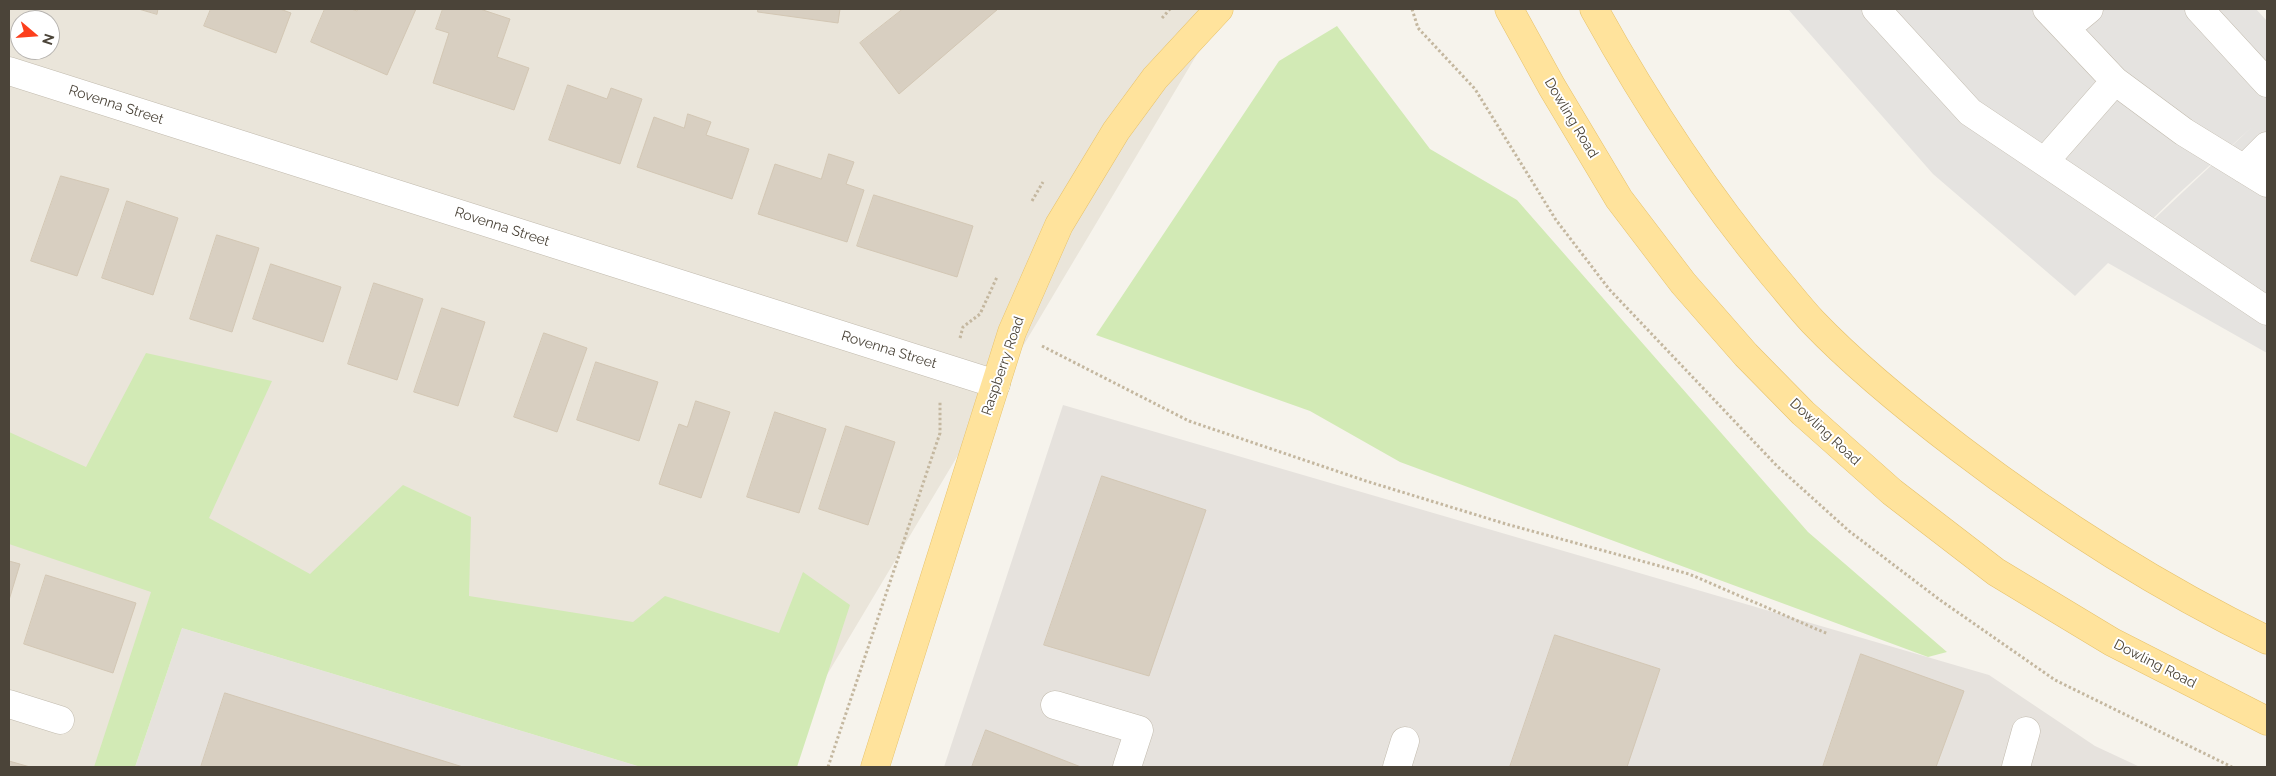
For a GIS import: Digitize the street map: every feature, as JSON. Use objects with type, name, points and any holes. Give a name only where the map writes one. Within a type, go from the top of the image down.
[{"type":"main road","name":"Raspberry Road","points":[[876,767],[1012,332],[1059,225],[1096,162],[1155,78],[1219,9]]},
{"type":"main road","name":"Dowling Road","points":[[1509,9],[1552,87],[1619,199],[1683,283],[1746,355],[1803,413],[1892,492],[1996,572],[2112,642],[2267,721]]},
{"type":"main road","points":[[1594,9],[1625,64],[1677,148],[1729,223],[1812,321],[1860,367],[1912,412],[2018,493],[2131,567],[2267,640]]},
{"type":"street","points":[[1876,9],[1970,112],[2267,311]]},
{"type":"street","points":[[2047,9],[2115,81],[2184,132],[2267,182]]},
{"type":"street","points":[[2066,28],[2089,9]]},
{"type":"street","points":[[2199,9],[2267,83]]},
{"type":"street","name":"Rovenna Street","points":[[9,71],[996,384]]},
{"type":"street","points":[[2045,161],[2115,81]]},
{"type":"street","points":[[2244,169],[2267,146]]},
{"type":"street","points":[[9,704],[60,720]]},
{"type":"street","points":[[1055,705],[1139,730],[1127,767]]},
{"type":"street","points":[[2016,767],[2026,731]]},
{"type":"street","points":[[1398,767],[1405,742]]},
{"type":"path","points":[[1012,332],[1075,361],[1189,421],[1366,481],[1506,524],[1689,574],[1828,634]]},
{"type":"shaded area","points":[[9,9],[1224,9],[772,767],[641,767],[182,628],[128,767],[9,767]]},
{"type":"shaded area","points":[[1788,9],[2256,9],[2267,21],[2267,353],[2108,263],[2075,296],[1933,174]],"holes":[[[2252,127],[2134,238],[2176,196]]]},
{"type":"shaded area","points":[[1063,405],[1989,675],[2095,746],[2140,767],[944,767]]},
{"type":"shaded area","points":[[182,628],[641,767],[135,767]]},
{"type":"green space","points":[[1337,26],[1430,149],[1517,200],[1808,532],[1947,652],[1928,657],[1400,462],[1310,411],[1096,335],[1279,61]]},
{"type":"green space","points":[[146,353],[272,381],[209,518],[310,574],[403,485],[471,517],[469,596],[633,622],[665,596],[779,633],[803,572],[850,605],[797,767],[641,767],[182,628],[135,767],[94,767],[151,592],[9,544],[9,432],[86,467]]},
{"type":"building","points":[[139,9],[158,9],[157,14]]},
{"type":"building","points":[[211,9],[280,9],[291,13],[276,53],[204,26]]},
{"type":"building","points":[[325,9],[351,9],[357,11],[358,9],[416,9],[387,75],[311,42]]},
{"type":"building","points":[[443,9],[480,9],[510,19],[497,57],[529,68],[514,110],[433,83],[449,33],[436,29]]},
{"type":"building","points":[[758,9],[840,9],[838,23],[758,12]]},
{"type":"building","points":[[903,9],[998,9],[899,94],[860,43]]},
{"type":"building","points":[[568,85],[607,99],[611,88],[642,99],[620,164],[549,140]]},
{"type":"building","points":[[688,114],[711,122],[706,135],[749,149],[732,199],[637,167],[654,117],[684,128]]},
{"type":"building","points":[[829,154],[854,162],[846,184],[864,190],[847,242],[758,214],[775,164],[821,179]]},
{"type":"building","points":[[61,176],[109,189],[77,276],[31,261]]},
{"type":"building","points":[[874,195],[973,226],[957,277],[857,246]]},
{"type":"building","points":[[127,201],[178,218],[153,295],[102,278]]},
{"type":"building","points":[[217,235],[259,248],[232,332],[190,319]]},
{"type":"building","points":[[271,264],[341,287],[323,342],[253,319]]},
{"type":"building","points":[[374,283],[423,299],[397,380],[348,364]]},
{"type":"building","points":[[442,308],[485,322],[458,406],[414,392]]},
{"type":"building","points":[[544,333],[587,348],[557,432],[514,417]]},
{"type":"building","points":[[596,362],[658,382],[639,441],[577,420]]},
{"type":"building","points":[[696,401],[730,412],[701,498],[659,484],[679,424],[687,427]]},
{"type":"building","points":[[775,412],[826,429],[799,513],[747,497]]},
{"type":"building","points":[[846,426],[895,442],[868,525],[819,509]]},
{"type":"building","points":[[1102,476],[1206,510],[1149,676],[1044,645]]},
{"type":"building","points":[[9,561],[20,564],[9,600]]},
{"type":"building","points":[[46,575],[136,603],[113,673],[24,644]]},
{"type":"building","points":[[1555,635],[1660,669],[1627,767],[1510,767]]},
{"type":"building","points":[[1861,654],[1964,691],[1936,767],[1823,767]]},
{"type":"building","points":[[225,693],[463,767],[201,767]]},
{"type":"building","points":[[986,730],[1081,767],[972,767]]},
{"type":"building","points":[[9,761],[30,767],[9,767]]}]
